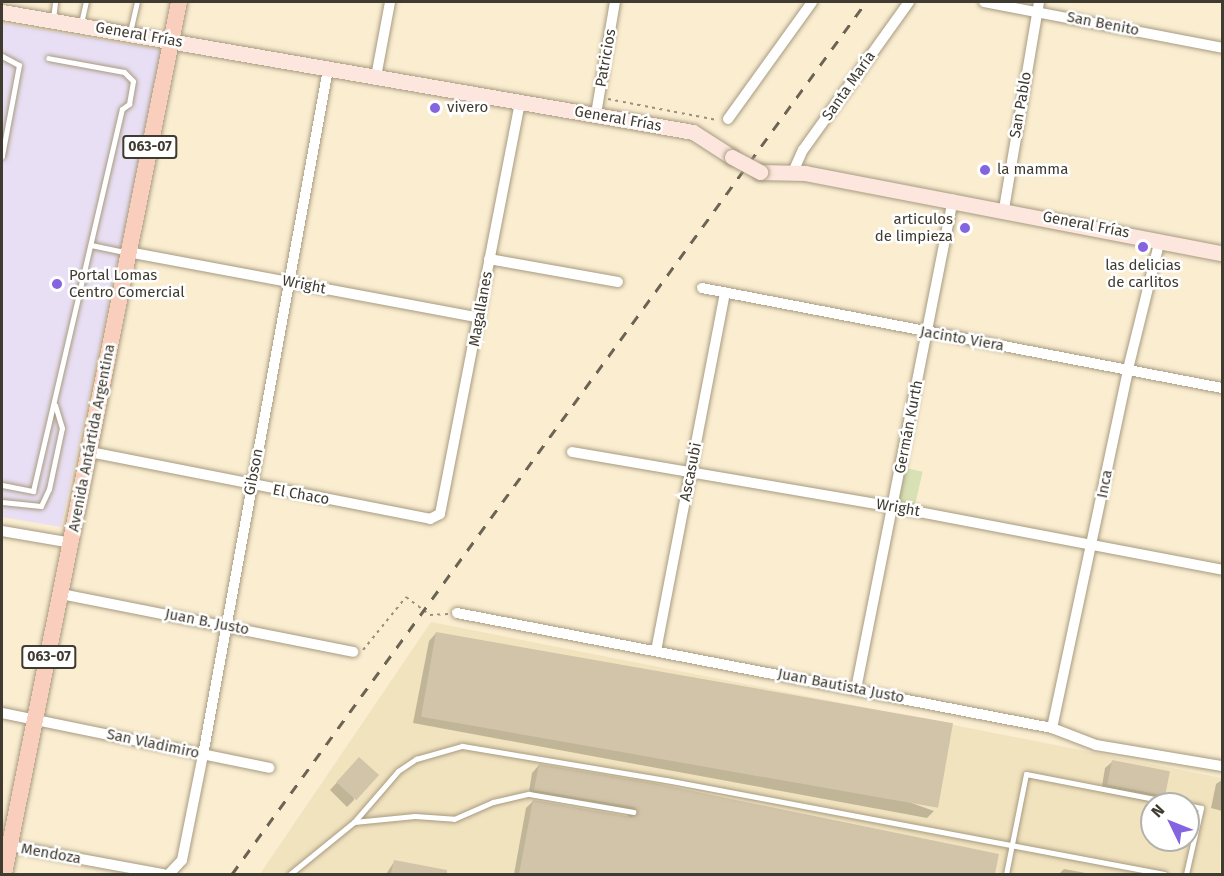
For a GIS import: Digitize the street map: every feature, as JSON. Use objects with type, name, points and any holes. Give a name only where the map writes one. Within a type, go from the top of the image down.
[{"type":"main road","name":"Avenida Antártida Argentina","points":[[4,874],[6,846],[37,720],[179,2]]},
{"type":"main road","name":"General Frías","points":[[2,12],[130,32],[328,69],[693,132],[760,172],[793,172],[953,200],[1222,253]]},
{"type":"street","points":[[376,77],[390,2]]},
{"type":"street","name":"Patricios","points":[[596,114],[615,2]]},
{"type":"street","points":[[728,119],[812,2]]},
{"type":"street","name":"Santa María","points":[[793,172],[803,150],[909,2]]},
{"type":"street","name":"San Benito","points":[[984,2],[1038,6],[1222,48]]},
{"type":"street","name":"San Pablo","points":[[1004,209],[1038,6]]},
{"type":"street","name":"Gibson","points":[[168,874],[182,860],[203,755],[328,69]]},
{"type":"street","name":"Magallanes","points":[[440,514],[520,102]]},
{"type":"street","name":"Germán Kurth","points":[[856,689],[894,507],[953,200]]},
{"type":"street","name":"Inca","points":[[1052,728],[1093,544],[1128,369],[1160,240]]},
{"type":"street","name":"Wright","points":[[128,252],[479,318]]},
{"type":"street","points":[[489,259],[618,282]]},
{"type":"street","name":"Jacinto Viera","points":[[702,288],[1222,388]]},
{"type":"street","name":"Ascasubi","points":[[656,651],[725,293]]},
{"type":"street","name":"El Chaco","points":[[90,452],[251,486],[430,519],[440,514]]},
{"type":"street","name":"Wright","points":[[572,452],[894,507],[1222,570]]},
{"type":"street","points":[[2,531],[72,543]]},
{"type":"street","name":"Juan B. Justo","points":[[61,594],[353,652]]},
{"type":"street","name":"Juan Bautista Justo","points":[[457,614],[856,689],[1052,728],[1096,745],[1222,766]]},
{"type":"street","name":"San Vladimiro","points":[[2,713],[269,768]]},
{"type":"street","name":"Mendoza","points":[[6,846],[168,874]]},
{"type":"lane","points":[[53,20],[55,2]]},
{"type":"lane","points":[[81,25],[86,2]]},
{"type":"lane","points":[[130,32],[137,2]]},
{"type":"lane","points":[[2,57],[19,66],[2,156]]},
{"type":"lane","points":[[2,485],[33,491],[122,109],[129,104],[133,81],[124,72],[48,58]]},
{"type":"lane","points":[[92,245],[128,252]]},
{"type":"lane","points":[[2,501],[41,506],[49,489],[62,428],[55,403]]},
{"type":"lane","points":[[290,874],[354,822],[398,771],[416,759],[462,746],[1012,844],[1164,874]]},
{"type":"lane","points":[[1006,874],[1026,774],[1140,796]]},
{"type":"lane","points":[[354,822],[415,816],[454,819],[493,802],[530,794],[633,812]]},
{"type":"lane","points":[[1186,874],[1191,852]]},
{"type":"path","points":[[599,98],[705,120],[728,119]]},
{"type":"path","points":[[353,652],[364,650],[406,597],[430,615],[457,614]]},
{"type":"shaded area","name":"Portal Lomas Centro Comercial","points":[[2,23],[163,50],[61,527],[2,517]]},
{"type":"shaded area","points":[[431,622],[1222,778],[1220,874],[260,874]]},
{"type":"green space","points":[[906,468],[923,472],[914,508],[898,504]]},
{"type":"building","points":[[436,632],[953,723],[938,808],[421,717]]},
{"type":"building","points":[[359,757],[379,775],[356,800],[336,782]]},
{"type":"building","points":[[1112,760],[1170,771],[1166,792],[1146,792],[1107,785]]},
{"type":"building","points":[[539,764],[654,783],[999,854],[995,874],[519,874],[533,800],[632,817],[638,813],[634,807],[534,790]]},
{"type":"building","points":[[394,860],[447,870],[447,874],[391,874]]},
{"type":"railway","points":[[232,874],[866,2]]},
{"type":"place","name":"vivero","points":[[435,108]]},
{"type":"place","name":"la mamma","points":[[985,170]]},
{"type":"place","name":"articulos de limpieza","points":[[965,228]]},
{"type":"place","name":"las delicias de carlitos","points":[[1143,247]]},
{"type":"place","name":"Portal Lomas Centro Comercial","points":[[57,284]]}]
